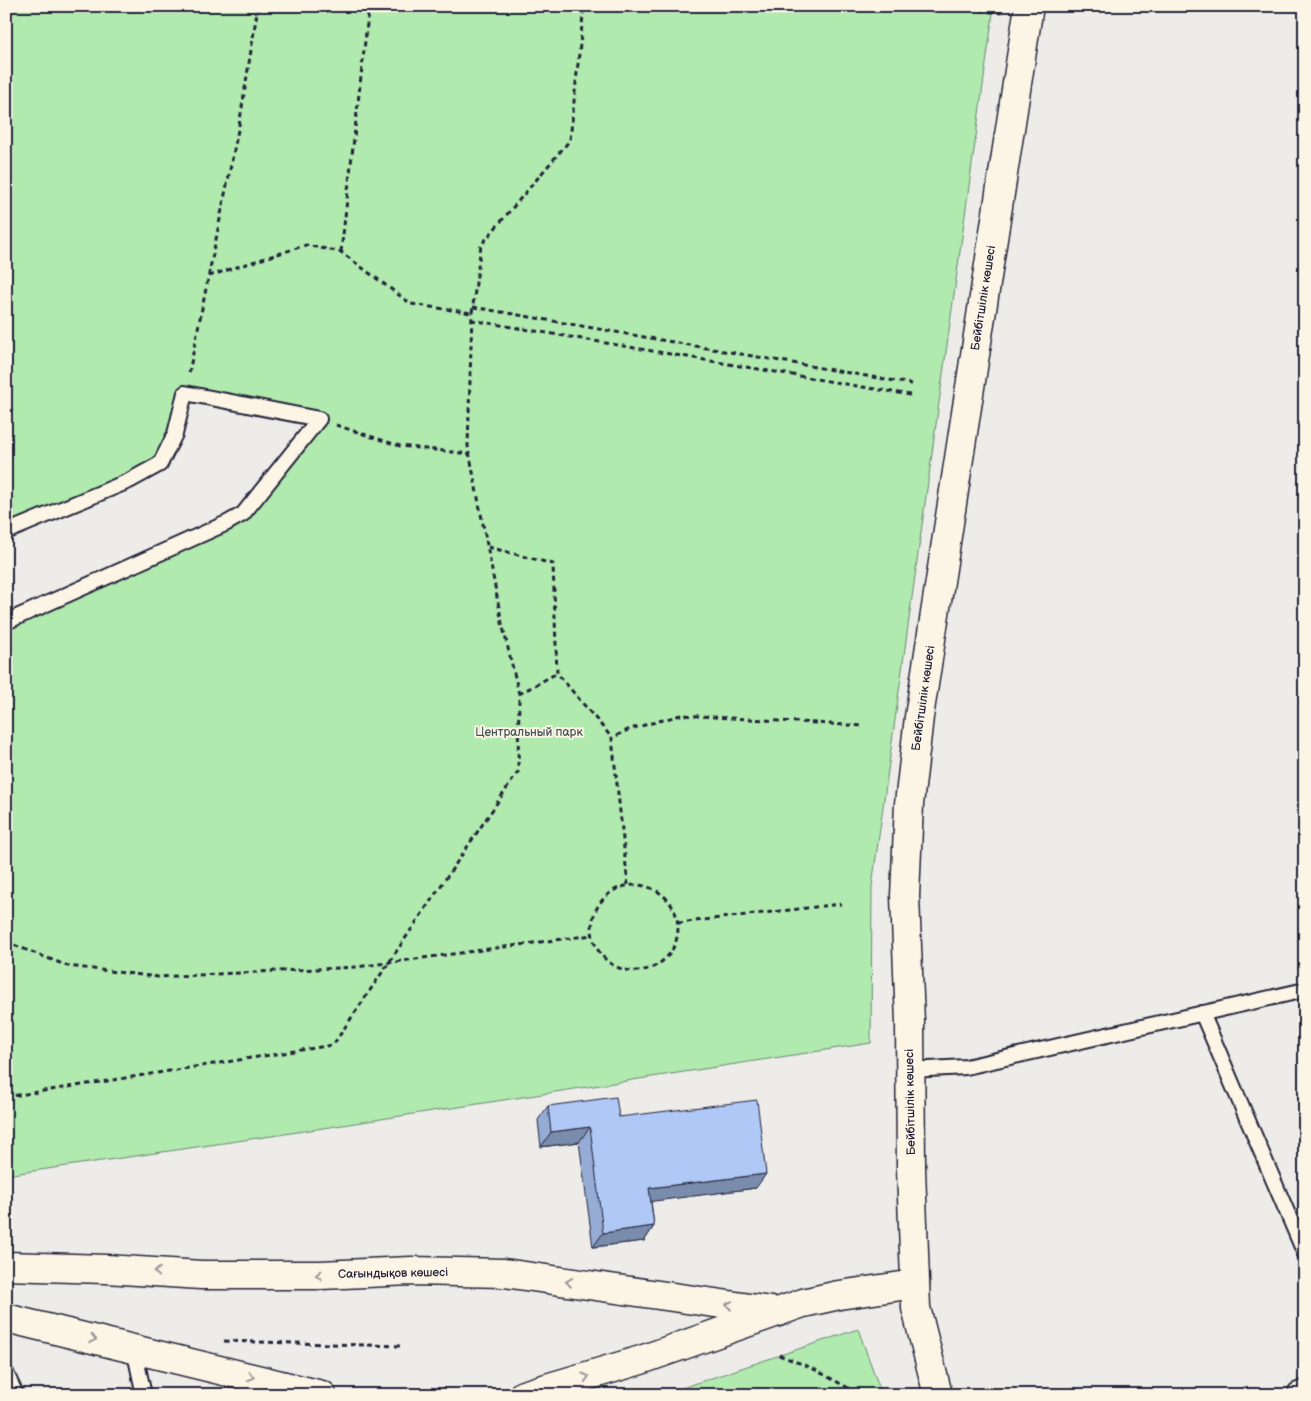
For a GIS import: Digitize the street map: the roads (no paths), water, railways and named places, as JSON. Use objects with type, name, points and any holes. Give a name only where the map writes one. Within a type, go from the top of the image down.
[{"type":"street","name":"Бейбітшілік көшесі","points":[[938,1395],[916,1308],[905,896],[909,804],[918,726],[1028,11]]},
{"type":"street","name":"Сағындықов көшесі","points":[[6,1266],[106,1269],[201,1275],[320,1275],[411,1271],[504,1273],[778,1312]]},
{"type":"street","name":"Сағындықов көшесі","points":[[523,1395],[641,1360],[803,1303],[839,1295],[915,1284]]},
{"type":"street","points":[[6,1318],[322,1395]]},
{"type":"lane","points":[[6,532],[128,481],[160,464],[175,434],[185,393],[319,419],[243,514],[227,523],[6,622]]},
{"type":"lane","points":[[910,1070],[966,1067],[1305,990]]},
{"type":"lane","points":[[1202,1013],[1305,1254]]},
{"type":"lane","points":[[134,1349],[144,1395]]},
{"type":"lane","points":[[6,1373],[16,1395]]},
{"type":"lane","points":[[1297,1395],[1296,1392],[1305,1387]]},
{"type":"park label","name":"Центральный парк","points":[[529,732]]}]
